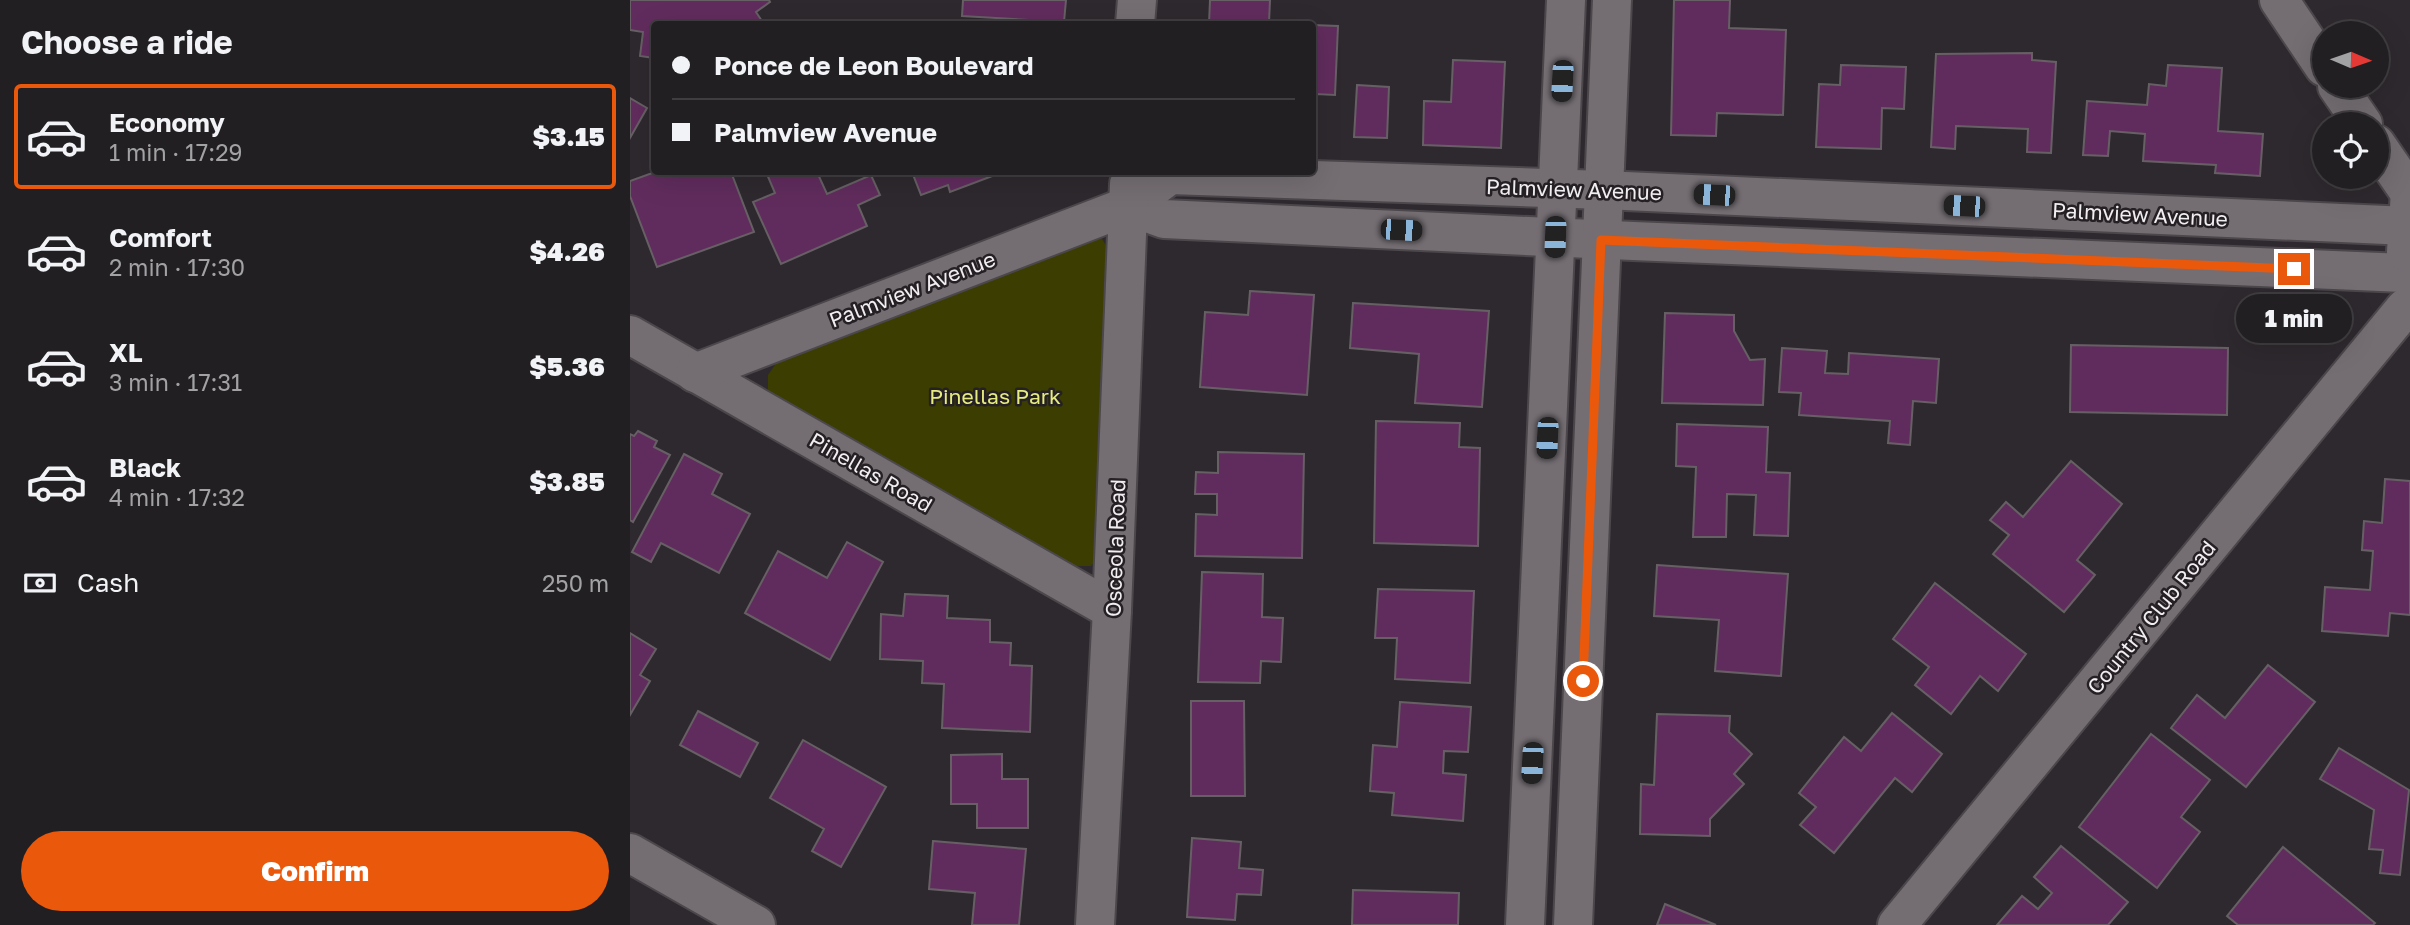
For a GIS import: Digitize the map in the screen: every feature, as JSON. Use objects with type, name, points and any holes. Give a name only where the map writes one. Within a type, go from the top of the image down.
[{"type":"street","points":[[1135,21],[1136,0]]},
{"type":"street","points":[[1525,925],[1566,0]]},
{"type":"street","points":[[1573,925],[1612,0]]},
{"type":"street","points":[[2279,0],[2312,48]]},
{"type":"street","points":[[1129,189],[1164,219],[1555,237],[2406,296],[2409,203],[2389,167]]},
{"type":"street","name":"Palmview Avenue","points":[[695,373],[1129,189],[1170,175],[1603,190],[2409,203]]},
{"type":"street","name":"Osceola Road","points":[[1095,925],[1112,610],[1129,189]]},
{"type":"street","name":"Country Club Road","points":[[1897,925],[2406,296]]},
{"type":"street","name":"Pinellas Road","points":[[630,335],[1112,610]]},
{"type":"street","points":[[630,853],[756,925]]},
{"type":"green space","name":"Pinellas Park","points":[[1102,239],[1112,255],[1101,554],[1091,566],[1072,566],[768,392],[768,375],[777,362],[1088,240]]},
{"type":"building","points":[[630,0],[770,2],[756,12],[762,21],[651,21],[651,58],[640,56],[643,32],[630,30]]},
{"type":"building","points":[[963,0],[1066,0],[1064,21],[962,16]]},
{"type":"building","points":[[1210,0],[1270,0],[1269,21],[1209,21]]},
{"type":"building","points":[[1674,0],[1730,0],[1729,28],[1786,30],[1783,115],[1717,113],[1716,136],[1671,135]]},
{"type":"building","points":[[1316,25],[1338,26],[1335,95],[1316,94]]},
{"type":"building","points":[[2032,53],[2032,60],[2056,62],[2051,153],[2027,152],[2028,129],[1956,126],[1955,149],[1931,147],[1936,54]]},
{"type":"building","points":[[1453,60],[1505,62],[1501,148],[1423,145],[1424,101],[1451,102]]},
{"type":"building","points":[[1841,65],[1906,67],[1904,109],[1882,108],[1881,149],[1816,147],[1819,84],[1840,85]]},
{"type":"building","points":[[2168,65],[2222,68],[2218,131],[2263,134],[2260,176],[2215,173],[2216,165],[2143,161],[2145,134],[2110,131],[2108,156],[2083,155],[2087,101],[2147,105],[2149,84],[2166,86]]},
{"type":"building","points":[[1357,85],[1389,87],[1387,138],[1354,137]]},
{"type":"building","points":[[630,98],[647,108],[630,138]]},
{"type":"building","points":[[651,173],[732,175],[754,232],[657,267],[630,196],[630,181]]},
{"type":"building","points":[[767,175],[818,175],[827,194],[871,175],[880,195],[858,205],[867,226],[781,264],[753,202],[775,193]]},
{"type":"building","points":[[913,175],[995,175],[950,192],[948,185],[921,195]]},
{"type":"building","points":[[1250,291],[1314,295],[1307,395],[1200,387],[1205,312],[1248,315]]},
{"type":"building","points":[[1353,303],[1489,311],[1482,407],[1415,403],[1419,354],[1350,348]]},
{"type":"building","points":[[1665,313],[1734,315],[1734,331],[1750,360],[1765,359],[1763,405],[1662,403]]},
{"type":"building","points":[[2071,345],[2228,348],[2227,415],[2070,412]]},
{"type":"building","points":[[1782,348],[1827,351],[1825,373],[1848,374],[1849,353],[1939,359],[1936,403],[1913,401],[1910,445],[1888,443],[1890,421],[1799,415],[1801,393],[1779,392]]},
{"type":"building","points":[[1376,421],[1460,423],[1459,447],[1480,448],[1478,546],[1374,543]]},
{"type":"building","points":[[1677,424],[1768,427],[1766,472],[1790,473],[1788,536],[1754,535],[1756,495],[1727,494],[1726,537],[1693,537],[1696,467],[1676,466]]},
{"type":"building","points":[[638,431],[657,441],[654,447],[670,455],[633,522],[630,520],[630,434],[634,436]]},
{"type":"building","points":[[1218,452],[1304,454],[1302,558],[1195,556],[1196,514],[1217,515],[1217,494],[1195,494],[1196,472],[1218,473]]},
{"type":"building","points":[[684,454],[722,474],[712,494],[750,514],[719,573],[661,543],[651,562],[632,552]]},
{"type":"building","points":[[2071,461],[2122,504],[2077,560],[2095,575],[2064,612],[1993,554],[2009,535],[1990,520],[2006,502],[2023,517]]},
{"type":"building","points":[[2385,479],[2410,481],[2410,615],[2390,613],[2388,636],[2322,631],[2325,587],[2370,590],[2373,551],[2362,550],[2364,521],[2382,523]]},
{"type":"building","points":[[847,542],[883,562],[830,660],[745,613],[778,551],[827,578]]},
{"type":"building","points":[[1657,565],[1788,574],[1781,676],[1715,671],[1719,620],[1654,616]]},
{"type":"building","points":[[1202,572],[1263,574],[1262,617],[1283,618],[1281,662],[1261,661],[1260,683],[1198,682]]},
{"type":"building","points":[[1935,583],[2026,654],[1998,691],[1980,676],[1951,714],[1915,685],[1929,667],[1893,639]]},
{"type":"building","points":[[1378,589],[1474,591],[1470,683],[1395,679],[1397,638],[1375,638]]},
{"type":"building","points":[[905,594],[948,596],[947,618],[990,620],[990,642],[1011,643],[1010,665],[1032,666],[1030,732],[942,728],[944,684],[922,683],[923,661],[880,659],[881,614],[903,616]]},
{"type":"building","points":[[630,633],[656,649],[640,675],[650,681],[630,715]]},
{"type":"building","points":[[2268,665],[2315,702],[2246,787],[2171,728],[2197,695],[2225,718]]},
{"type":"building","points":[[1191,701],[1244,701],[1245,796],[1191,796]]},
{"type":"building","points":[[1400,702],[1471,707],[1468,752],[1444,751],[1443,773],[1466,775],[1463,821],[1392,815],[1394,793],[1370,791],[1373,745],[1397,747]]},
{"type":"building","points":[[698,711],[758,743],[740,777],[680,745]]},
{"type":"building","points":[[1892,713],[1942,754],[1912,792],[1895,778],[1834,853],[1800,825],[1816,807],[1799,793],[1844,737],[1861,751]]},
{"type":"building","points":[[1657,714],[1730,716],[1729,732],[1752,754],[1734,774],[1744,784],[1710,819],[1710,836],[1640,834],[1641,784],[1654,785]]},
{"type":"building","points":[[2151,734],[2210,780],[2181,817],[2200,832],[2157,888],[2079,827]]},
{"type":"building","points":[[803,740],[886,787],[841,867],[812,851],[824,829],[770,798]]},
{"type":"building","points":[[2339,748],[2409,790],[2400,875],[2380,873],[2383,850],[2369,849],[2374,810],[2320,779]]},
{"type":"building","points":[[1002,754],[1002,779],[1028,779],[1028,828],[977,828],[977,804],[951,804],[951,755]]},
{"type":"building","points":[[1192,838],[1241,842],[1239,868],[1263,870],[1261,895],[1237,894],[1235,920],[1187,917]]},
{"type":"building","points":[[933,841],[1026,849],[1019,925],[972,925],[975,893],[929,889]]},
{"type":"building","points":[[2061,846],[2128,902],[2108,925],[1997,925],[2022,896],[2038,909],[2052,893],[2034,877]]},
{"type":"building","points":[[2283,847],[2375,923],[2238,925],[2227,916]]},
{"type":"building","points":[[1353,890],[1459,893],[1458,925],[1352,925]]},
{"type":"building","points":[[1665,904],[1716,925],[1657,925]]},
{"type":"route","points":[[1583,681],[1601,240],[2294,269]]}]
